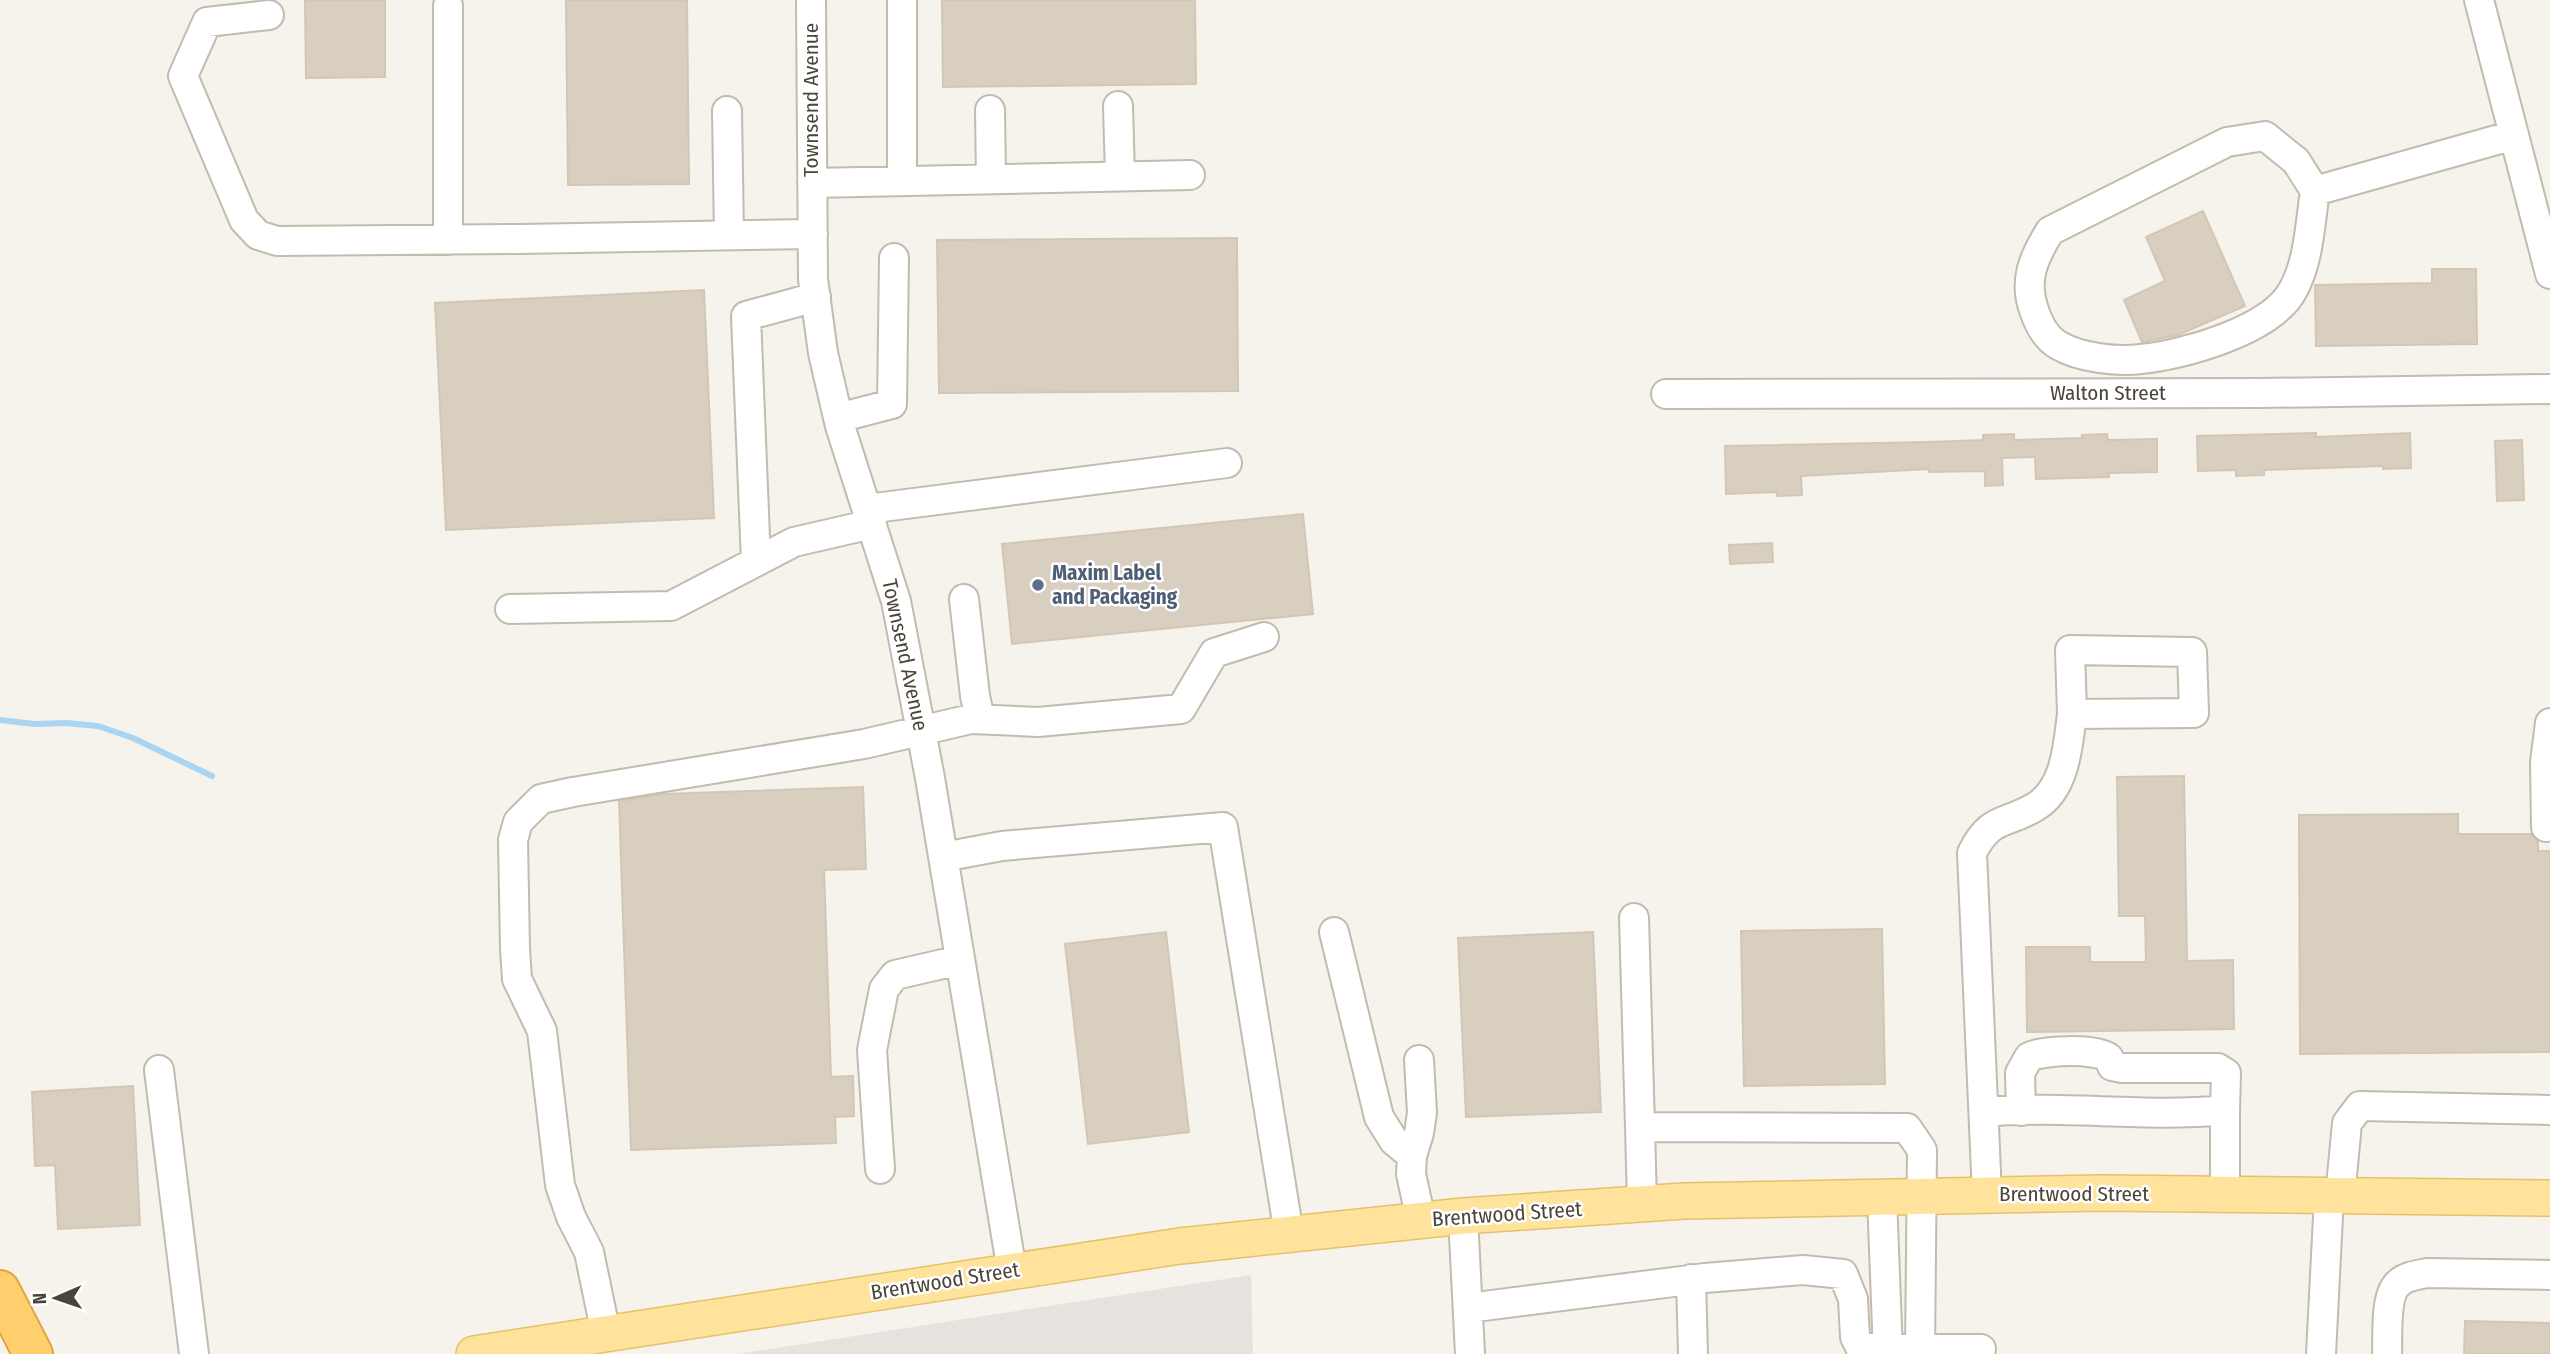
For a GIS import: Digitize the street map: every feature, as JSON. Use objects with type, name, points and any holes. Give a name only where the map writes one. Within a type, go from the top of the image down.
[{"type":"highway","points":[[0,1290],[33,1354]]},
{"type":"main road","name":"Brentwood Street","points":[[495,1352],[1180,1246],[1463,1216],[1684,1200],[1920,1196],[2102,1193],[2550,1198]]},
{"type":"street","name":"Townsend Avenue","points":[[811,0],[813,234],[816,297],[823,353],[838,418],[896,601],[943,857],[1012,1271]]},
{"type":"street","points":[[902,0],[902,181]]},
{"type":"street","points":[[2479,0],[2550,274]]},
{"type":"street","points":[[448,6],[448,240]]},
{"type":"street","points":[[269,15],[207,22],[183,76],[244,220],[258,235],[277,241],[813,234]]},
{"type":"street","points":[[1118,106],[1120,176]]},
{"type":"street","points":[[990,110],[991,179]]},
{"type":"street","points":[[727,111],[729,235]]},
{"type":"street","points":[[2315,191],[2514,135]]},
{"type":"street","points":[[2264,136],[2296,161],[2315,191],[2305,255],[2293,291],[2278,308],[2252,327],[2206,344],[2140,360],[2080,354],[2056,344],[2039,324],[2031,301],[2028,280],[2036,253],[2050,231],[2227,142],[2264,136]]},
{"type":"street","points":[[812,183],[1190,175]]},
{"type":"street","points":[[838,418],[892,404],[894,258]]},
{"type":"street","points":[[756,562],[746,316],[816,297]]},
{"type":"street","name":"Walton Street","points":[[1666,394],[2260,393],[2550,389]]},
{"type":"street","points":[[510,609],[671,606],[794,542],[869,516],[1227,463]]},
{"type":"street","points":[[964,599],[980,719]]},
{"type":"street","points":[[606,1334],[589,1252],[571,1217],[560,1185],[542,1031],[517,979],[513,840],[518,822],[541,799],[864,744],[971,719],[1038,722],[1181,709],[1214,653],[1264,637]]},
{"type":"street","points":[[1987,1195],[1972,853],[1979,838],[1991,825],[2037,807],[2048,795],[2066,760],[2072,713],[2070,650],[2192,652],[2194,713],[2072,713]]},
{"type":"street","points":[[2546,827],[2544,762],[2550,723]]},
{"type":"street","points":[[943,857],[1002,846],[1223,827],[1289,1234]]},
{"type":"street","points":[[1634,918],[1642,1203]]},
{"type":"street","points":[[1334,932],[1379,1117],[1394,1140],[1412,1156]]},
{"type":"street","points":[[880,1168],[872,1050],[884,989],[895,975],[960,960]]},
{"type":"street","points":[[2021,1111],[2020,1073],[2029,1057],[2049,1053],[2096,1052],[2109,1058],[2112,1066],[2122,1068],[2218,1068],[2225,1073],[2225,1195]]},
{"type":"street","points":[[1419,1060],[1422,1114],[1412,1156],[1411,1174],[1421,1220]]},
{"type":"street","points":[[159,1070],[194,1354]]},
{"type":"street","points":[[2321,1354],[2334,1197],[2347,1123],[2360,1106],[2550,1110]]},
{"type":"street","points":[[1984,1112],[2225,1110]]},
{"type":"street","points":[[1640,1127],[1907,1128],[1922,1150],[1920,1352]]},
{"type":"street","points":[[1882,1197],[1888,1352]]},
{"type":"street","points":[[1463,1216],[1470,1354]]},
{"type":"street","points":[[1468,1308],[1690,1279],[1803,1270],[1843,1274],[1853,1299],[1855,1337],[1860,1347],[1888,1352],[1981,1349]]},
{"type":"street","points":[[2387,1354],[2390,1295],[2398,1283],[2409,1277],[2427,1273],[2550,1275]]},
{"type":"street","points":[[1690,1279],[1693,1354]]},
{"type":"shaded area","points":[[1251,1275],[1253,1354],[737,1354]]},
{"type":"building","points":[[305,0],[385,0],[385,77],[306,78]]},
{"type":"building","points":[[566,0],[687,0],[689,184],[568,185]]},
{"type":"building","points":[[942,0],[1195,0],[1196,84],[943,87]]},
{"type":"building","points":[[2203,211],[2245,306],[2178,335],[2142,342],[2124,300],[2165,281],[2146,237]]},
{"type":"building","points":[[1237,238],[1238,391],[939,393],[937,240]]},
{"type":"building","points":[[2432,269],[2476,269],[2477,344],[2316,346],[2315,285],[2432,283]]},
{"type":"building","points":[[704,290],[714,518],[446,530],[435,303]]},
{"type":"building","points":[[2316,433],[2316,437],[2410,433],[2411,468],[2383,469],[2383,466],[2264,470],[2264,475],[2236,476],[2236,470],[2198,471],[2197,436]]},
{"type":"building","points":[[2014,434],[2014,440],[2082,438],[2082,435],[2107,434],[2108,440],[2157,439],[2157,472],[2109,473],[2109,477],[2036,479],[2035,457],[2002,458],[2003,485],[1985,486],[1985,471],[1929,472],[1929,469],[1801,476],[1802,495],[1777,496],[1777,492],[1726,494],[1725,446],[1983,440],[1983,435]]},
{"type":"building","points":[[2522,440],[2524,500],[2497,501],[2495,441]]},
{"type":"building","points":[[1303,514],[1313,614],[1012,644],[1002,544]]},
{"type":"building","points":[[1772,543],[1773,562],[1730,564],[1729,545]]},
{"type":"building","points":[[2184,776],[2187,961],[2233,960],[2234,1029],[2027,1032],[2026,947],[2090,947],[2090,962],[2146,962],[2145,916],[2119,916],[2117,777]]},
{"type":"building","points":[[863,787],[866,869],[824,870],[831,1077],[853,1076],[854,1116],[835,1117],[836,1143],[631,1150],[619,801],[663,794]]},
{"type":"building","points":[[2458,814],[2458,834],[2531,834],[2538,842],[2538,851],[2550,851],[2550,1052],[2300,1054],[2299,815]]},
{"type":"building","points":[[1882,929],[1885,1084],[1744,1086],[1741,931]]},
{"type":"building","points":[[1166,932],[1189,1132],[1088,1144],[1065,944]]},
{"type":"building","points":[[1593,932],[1601,1112],[1466,1117],[1458,938]]},
{"type":"building","points":[[133,1086],[140,1225],[58,1229],[55,1165],[35,1166],[32,1092]]},
{"type":"building","points":[[2465,1321],[2550,1323],[2550,1354],[2464,1354]]},
{"type":"waterway","points":[[0,720],[98,726],[133,738],[212,776]]},
{"type":"place","name":"Maxim Label and Packaging","points":[[1038,585]]}]
